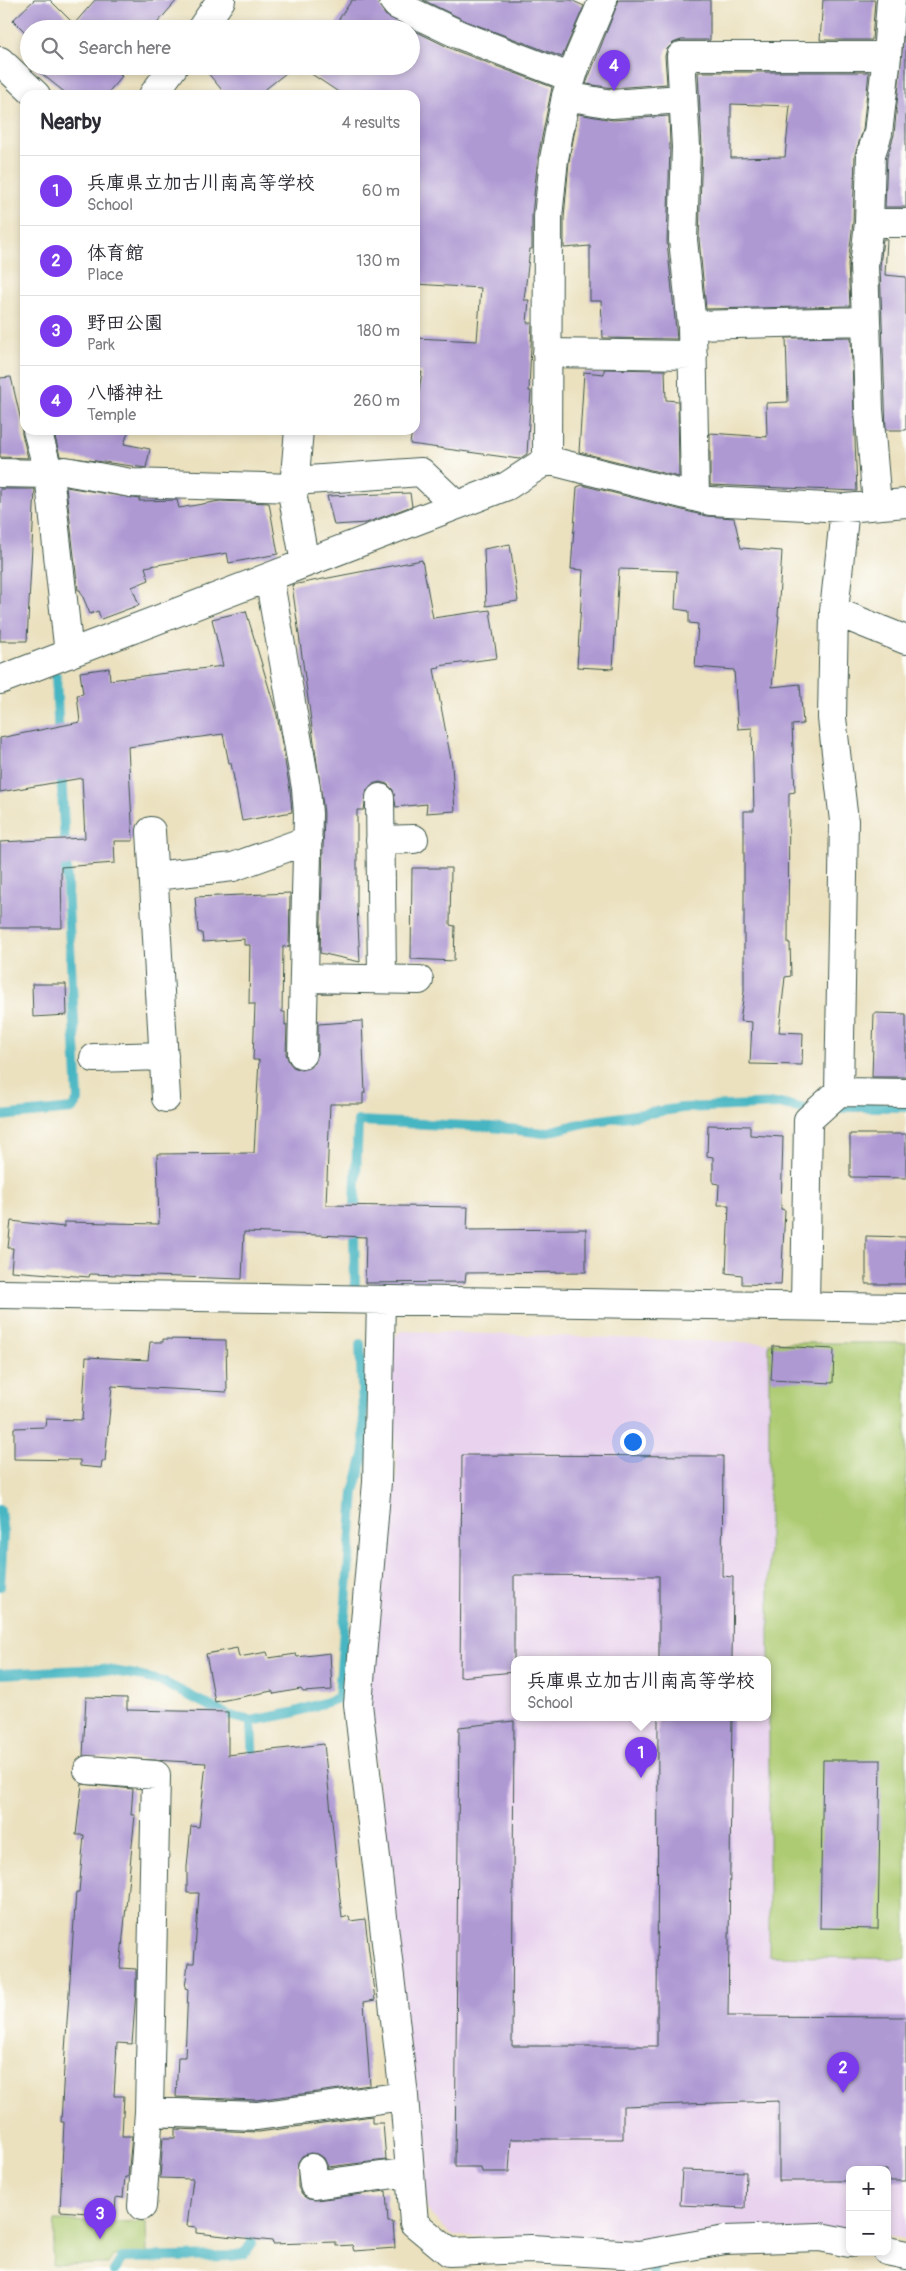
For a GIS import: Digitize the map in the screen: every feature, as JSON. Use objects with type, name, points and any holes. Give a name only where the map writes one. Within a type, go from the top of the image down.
[{"type":"street","points":[[207,20],[221,0]]},
{"type":"street","points":[[393,0],[396,5],[569,87],[612,104],[682,100]]},
{"type":"street","points":[[547,460],[548,217],[554,159],[569,87],[578,59],[603,0]]},
{"type":"street","points":[[877,506],[869,410],[864,266],[871,154],[878,133],[891,0]]},
{"type":"street","points":[[695,497],[692,325],[683,240],[686,147],[681,56],[887,56]]},
{"type":"street","points":[[0,61],[31,90]]},
{"type":"street","points":[[157,90],[167,75]]},
{"type":"street","points":[[868,223],[906,223]]},
{"type":"street","points":[[692,325],[866,321]]},
{"type":"street","points":[[548,353],[693,355]]},
{"type":"street","points":[[38,435],[48,474],[69,654]]},
{"type":"street","points":[[298,435],[293,498],[305,564]]},
{"type":"street","points":[[0,680],[507,486],[547,460],[710,501],[845,508],[906,504]]},
{"type":"street","points":[[0,474],[48,474],[65,471],[131,483],[293,485],[421,472],[456,505]]},
{"type":"street","points":[[839,1092],[844,821],[832,718],[834,611],[845,508]]},
{"type":"street","points":[[269,577],[306,788],[308,840],[302,1054]]},
{"type":"street","points":[[834,611],[906,640]]},
{"type":"street","points":[[380,798],[382,980]]},
{"type":"street","points":[[151,831],[166,1098]]},
{"type":"street","points":[[380,840],[414,839]]},
{"type":"street","points":[[155,876],[232,867],[308,840]]},
{"type":"street","points":[[304,978],[419,980]]},
{"type":"street","points":[[94,1058],[164,1056]]},
{"type":"street","points":[[805,1306],[808,1120],[839,1092],[906,1093]]},
{"type":"street","points":[[0,1294],[906,1308]]},
{"type":"street","points":[[364,1300],[377,1482],[358,1704],[404,2096],[414,2223],[449,2252],[531,2250],[639,2263],[725,2240],[820,2237],[846,2242]]},
{"type":"street","points":[[88,1770],[156,1775],[149,2112],[142,2206]]},
{"type":"street","points":[[149,2112],[257,2116],[404,2096]]},
{"type":"street","points":[[312,2168],[314,2185],[410,2172]]},
{"type":"street","points":[[891,2253],[906,2255]]},
{"type":"shaded area","points":[[401,1331],[769,1343],[906,1343],[906,2239],[891,2237],[891,2166],[846,2166],[846,2231],[672,2237],[617,2241],[537,2237],[453,2236],[427,2211],[421,2127],[397,1963],[368,1689],[375,1613],[397,1473],[388,1342]]},
{"type":"green space","points":[[769,1343],[906,1343],[906,1959],[769,1956],[769,1721],[771,1721],[771,1656],[769,1656]]},
{"type":"green space","points":[[55,2221],[146,2222],[147,2253],[113,2256],[108,2264],[52,2265]]},
{"type":"building","points":[[34,0],[50,0],[70,20],[20,20],[20,27],[13,20]]},
{"type":"building","points":[[95,0],[177,0],[160,20],[78,20]]},
{"type":"building","points":[[352,0],[378,0],[385,15],[394,20],[338,20]]},
{"type":"building","points":[[423,0],[571,0],[584,6],[562,57],[466,21]]},
{"type":"building","points":[[619,0],[710,0],[710,40],[681,40],[673,43],[667,49],[665,56],[667,84],[613,88],[586,84]]},
{"type":"building","points":[[823,0],[875,0],[872,40],[820,40]]},
{"type":"building","points":[[906,9],[906,207],[885,207],[887,157],[894,135]]},
{"type":"building","points":[[420,33],[454,50],[552,87],[538,157],[532,215],[532,249],[530,249],[524,300],[529,300],[527,323],[532,323],[529,391],[531,391],[527,454],[519,459],[410,444],[411,435],[420,435],[420,384],[422,372],[420,372],[420,338],[477,341],[481,288],[420,284],[420,90],[336,90],[313,75],[420,75]]},
{"type":"building","points":[[698,72],[869,72],[863,130],[855,154],[853,222],[848,264],[850,306],[706,309],[699,239],[702,147]],"holes":[[[731,104],[790,106],[785,157],[731,158]]]},
{"type":"building","points":[[43,75],[122,76],[110,90],[62,90]]},
{"type":"building","points":[[209,75],[284,75],[264,90],[222,90]]},
{"type":"building","points":[[578,114],[613,120],[669,116],[667,242],[677,339],[603,338],[601,301],[590,301],[590,246],[564,248],[564,218],[569,161]]},
{"type":"building","points":[[883,239],[887,239],[885,275],[906,277],[906,430],[886,430],[880,267]]},
{"type":"building","points":[[851,337],[857,491],[710,485],[710,433],[767,437],[766,403],[788,402],[786,338]]},
{"type":"building","points":[[604,369],[665,370],[666,400],[678,401],[679,477],[579,452],[584,372],[604,374]]},
{"type":"building","points":[[11,377],[20,416],[20,435],[22,435],[28,458],[0,457],[0,378]]},
{"type":"building","points":[[54,435],[127,435],[124,444],[150,449],[146,468],[60,456]]},
{"type":"building","points":[[582,485],[706,516],[734,518],[741,548],[782,551],[779,616],[772,687],[800,684],[803,724],[792,725],[795,792],[789,793],[788,943],[790,943],[791,976],[785,977],[779,1032],[803,1033],[802,1065],[750,1064],[752,1022],[740,1021],[744,992],[744,811],[754,811],[752,728],[738,729],[734,670],[695,667],[698,624],[689,623],[689,611],[675,609],[677,571],[619,569],[613,669],[577,667],[583,570],[571,569],[577,487]]},
{"type":"building","points":[[66,487],[140,499],[139,501],[177,500],[179,508],[220,501],[269,503],[278,554],[229,563],[227,553],[145,567],[149,580],[132,587],[139,605],[101,619],[98,611],[90,614],[80,590],[78,590]]},
{"type":"building","points":[[0,489],[35,489],[27,641],[0,641]]},
{"type":"building","points":[[410,493],[412,506],[366,523],[334,525],[327,496]]},
{"type":"building","points":[[510,544],[518,601],[486,606],[484,549]]},
{"type":"building","points":[[422,560],[433,618],[490,610],[497,658],[439,666],[440,668],[434,669],[452,765],[455,811],[426,813],[427,804],[396,807],[393,790],[387,784],[380,782],[372,784],[367,790],[364,810],[357,810],[357,905],[360,962],[320,953],[324,813],[292,585]]},
{"type":"building","points":[[246,611],[277,715],[292,812],[242,821],[231,763],[229,763],[223,734],[128,747],[133,841],[114,841],[115,863],[61,867],[62,928],[0,928],[0,842],[85,838],[82,778],[0,792],[0,738],[80,722],[77,695],[83,694],[80,672],[109,668],[110,680],[223,666],[212,619]]},
{"type":"building","points":[[412,868],[451,868],[450,925],[455,926],[454,961],[411,959]]},
{"type":"building","points":[[290,893],[289,947],[283,946],[282,1012],[285,1012],[285,1025],[287,1025],[286,1054],[289,1062],[293,1067],[301,1070],[309,1068],[315,1063],[318,1054],[318,1024],[362,1021],[365,1093],[363,1093],[363,1104],[330,1104],[326,1205],[468,1207],[467,1230],[586,1229],[586,1272],[466,1273],[465,1282],[365,1283],[366,1237],[244,1232],[242,1279],[90,1274],[89,1277],[11,1271],[13,1248],[8,1248],[11,1221],[64,1227],[64,1222],[159,1224],[157,1154],[254,1153],[259,1060],[253,1060],[255,1004],[249,1004],[250,945],[244,945],[244,939],[203,942],[202,933],[198,932],[195,897]]},
{"type":"building","points":[[32,984],[66,984],[67,1015],[33,1017]]},
{"type":"building","points":[[874,1013],[906,1014],[906,1077],[872,1077]]},
{"type":"building","points":[[708,1125],[750,1126],[750,1135],[783,1137],[781,1209],[785,1210],[781,1285],[742,1284],[742,1275],[726,1273],[729,1205],[718,1205],[719,1184],[713,1183],[713,1157],[707,1156]]},
{"type":"building","points":[[850,1134],[906,1134],[906,1178],[850,1177]]},
{"type":"building","points":[[866,1236],[906,1237],[906,1284],[866,1284]]},
{"type":"building","points":[[163,1339],[226,1340],[227,1392],[112,1386],[105,1461],[102,1461],[101,1468],[80,1466],[80,1460],[14,1459],[14,1428],[45,1427],[46,1419],[82,1420],[86,1357],[148,1360],[150,1342],[163,1342]]},
{"type":"building","points":[[773,1346],[834,1349],[833,1383],[771,1380]]},
{"type":"building","points":[[462,1455],[723,1456],[722,1576],[733,1577],[732,1656],[659,1656],[659,1576],[514,1575],[514,1656],[511,1656],[511,1672],[460,1677]]},
{"type":"building","points":[[237,1648],[239,1657],[267,1652],[269,1658],[296,1654],[297,1657],[330,1653],[332,1690],[303,1692],[301,1689],[274,1694],[272,1691],[215,1702],[206,1654]]},
{"type":"building","points":[[86,1697],[127,1698],[127,1710],[228,1712],[228,1755],[324,1744],[342,1918],[349,1916],[350,1921],[365,1919],[375,2000],[364,2002],[370,2085],[256,2100],[176,2097],[178,2057],[185,2057],[188,1989],[185,1988],[188,1963],[194,1963],[199,1893],[187,1893],[187,1867],[191,1826],[199,1827],[206,1763],[83,1756]]},
{"type":"building","points":[[514,1721],[512,2046],[657,2046],[658,1721],[732,1721],[728,2016],[906,2017],[906,2181],[891,2181],[891,2166],[846,2166],[846,2181],[779,2181],[779,2101],[623,2106],[623,2139],[511,2139],[509,2172],[482,2172],[481,2167],[455,2167],[459,1727]]},
{"type":"building","points":[[823,1760],[881,1760],[878,1929],[820,1928]]},
{"type":"building","points":[[82,1784],[133,1789],[131,1815],[135,1815],[120,1968],[136,1969],[136,1991],[132,2044],[117,2043],[114,2096],[124,2096],[122,2136],[132,2136],[128,2177],[125,2177],[123,2198],[116,2197],[115,2215],[60,2211],[64,2122],[61,2122],[65,2051],[76,1892],[79,1892],[84,1835],[76,1835]]},
{"type":"building","points":[[372,2116],[372,2123],[383,2123],[386,2160],[328,2167],[324,2158],[318,2154],[310,2153],[302,2156],[298,2162],[298,2187],[302,2195],[308,2199],[316,2200],[386,2191],[388,2222],[393,2222],[395,2248],[354,2251],[352,2245],[336,2246],[336,2242],[273,2244],[272,2241],[196,2233],[196,2227],[187,2226],[193,2179],[160,2178],[163,2138],[175,2138],[175,2129],[259,2132]]},
{"type":"building","points":[[682,2170],[746,2172],[745,2208],[680,2205]]},
{"type":"waterway","points":[[56,676],[59,740]]},
{"type":"waterway","points":[[0,1116],[72,1109],[78,1100],[61,770]]},
{"type":"waterway","points":[[355,1284],[354,1233],[358,1121],[491,1127],[544,1133],[588,1122],[682,1108],[781,1104],[813,1111]]},
{"type":"waterway","points":[[830,1110],[848,1107],[906,1107]]},
{"type":"waterway","points":[[0,1674],[101,1669],[136,1675],[163,1682],[227,1715],[251,1721],[292,1713],[339,1698],[354,1492],[365,1451],[360,1344]]},
{"type":"waterway","points":[[0,1510],[3,1535],[0,1586]]},
{"type":"waterway","points":[[251,1721],[253,1765]]},
{"type":"waterway","points":[[114,2271],[122,2258],[230,2256],[244,2254],[252,2243],[251,2226]]},
{"type":"place","name":"八幡神社","points":[[614,91]]},
{"type":"place","name":"兵庫県立加古川南高等学校","points":[[641,1778]]},
{"type":"place","name":"体育館","points":[[843,2093]]},
{"type":"place","name":"野田公園","points":[[100,2239]]}]
